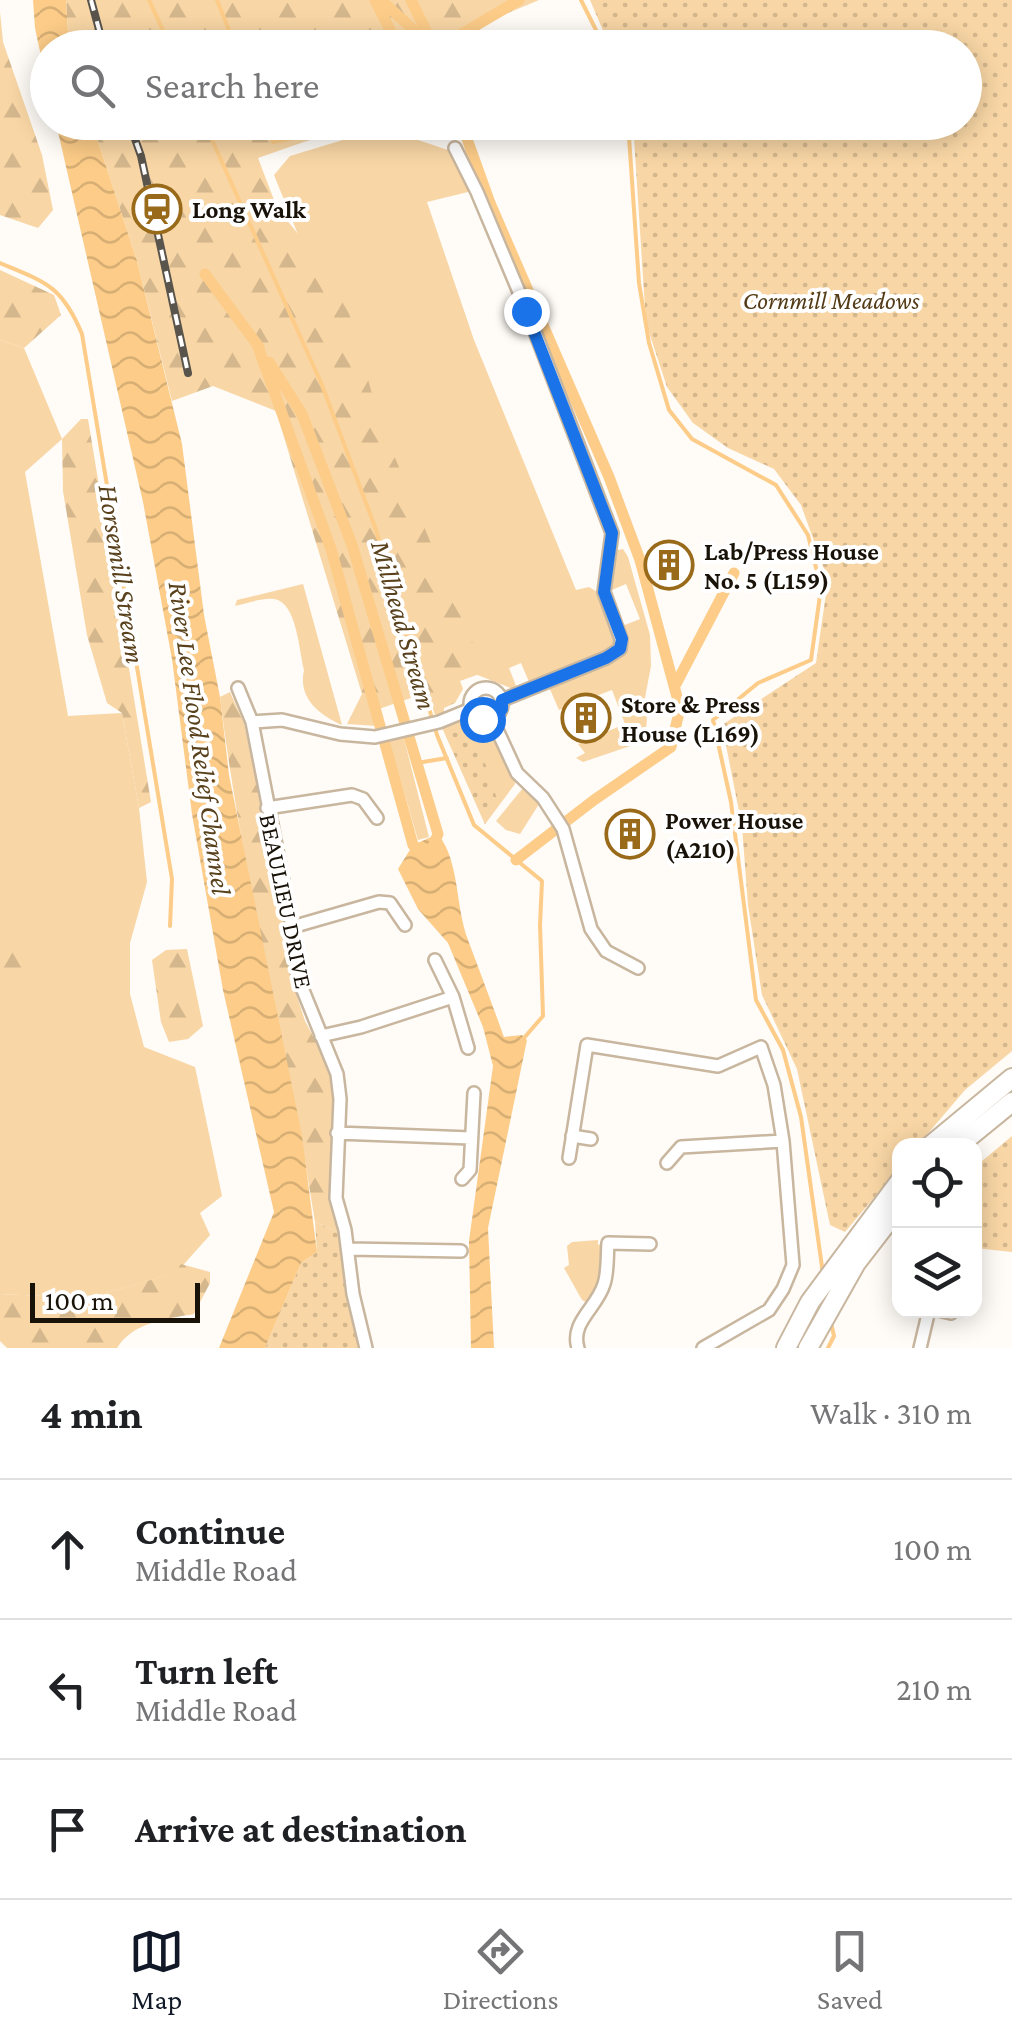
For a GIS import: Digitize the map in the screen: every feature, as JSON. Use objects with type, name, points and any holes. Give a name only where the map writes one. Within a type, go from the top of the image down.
[{"type":"main road","points":[[940,1138],[1012,1078]]},
{"type":"main road","points":[[968,1138],[1012,1102]]},
{"type":"main road","points":[[808,1348],[826,1316],[834,1284],[892,1193]]},
{"type":"main road","points":[[786,1348],[810,1302],[856,1263],[892,1216]]},
{"type":"street","points":[[455,148],[506,260],[612,533],[604,592],[622,639],[620,649],[606,658],[502,700]]},
{"type":"street","name":"BEAULIEU DRIVE","points":[[238,688],[252,722],[292,927],[298,978],[336,1074],[340,1100],[336,1198],[366,1348]]},
{"type":"street","points":[[482,688],[496,691],[502,700],[502,709],[492,719],[482,719],[471,709],[473,694],[482,688]]},
{"type":"street","points":[[252,722],[282,720],[340,734],[375,737],[439,722],[471,709]]},
{"type":"street","points":[[492,719],[518,772],[544,798],[560,825],[591,928],[606,950],[638,968]]},
{"type":"street","points":[[266,808],[352,795],[363,800],[377,818]]},
{"type":"street","points":[[292,927],[379,902],[390,903],[405,925]]},
{"type":"street","points":[[435,960],[453,998],[468,1048]]},
{"type":"street","points":[[321,1036],[453,998]]},
{"type":"street","points":[[569,1158],[587,1045],[718,1066],[761,1046],[774,1085],[783,1141],[793,1265],[769,1310],[703,1348]]},
{"type":"street","points":[[462,1179],[470,1170],[474,1092]]},
{"type":"street","points":[[336,1133],[471,1138]]},
{"type":"street","points":[[572,1136],[592,1139]]},
{"type":"street","points":[[667,1163],[678,1142],[783,1141]]},
{"type":"street","points":[[578,1348],[574,1335],[578,1325],[596,1305],[606,1281],[608,1243],[650,1244]]},
{"type":"street","points":[[348,1250],[461,1251]]},
{"type":"street","points":[[920,1348],[927,1318]]},
{"type":"green space","points":[[66,0],[539,0],[467,30],[68,30]]},
{"type":"green space","name":"Cornmill Meadows","points":[[590,0],[1012,0],[1012,1051],[965,1090],[924,1138],[892,1138],[892,1176],[845,1232],[830,1225],[797,1069],[762,995],[748,905],[742,826],[722,725],[816,663],[828,580],[801,505],[774,469],[728,448],[693,423],[667,387],[646,323],[634,140],[982,140],[982,30],[603,30]]},
{"type":"green space","points":[[0,12],[3,42],[30,120],[30,140],[37,140],[42,155],[53,210],[38,228],[0,215]]},
{"type":"green space","points":[[98,140],[310,140],[258,158],[277,208],[342,288],[380,422],[485,672],[460,681],[463,689],[455,703],[444,708],[444,713],[435,715],[428,692],[373,711],[377,726],[347,724],[362,694],[276,411],[213,386],[172,401],[137,261]]},
{"type":"green space","points":[[343,140],[418,140],[451,151],[472,191],[427,202],[474,340],[576,590],[589,587],[602,595],[614,644],[602,656],[530,684],[521,663],[509,668],[518,691],[475,674],[274,175],[290,156]]},
{"type":"green space","points":[[0,270],[54,295],[61,315],[24,348],[0,340]]},
{"type":"green space","points":[[0,340],[24,348],[62,439],[25,472],[68,716],[122,713],[147,882],[130,943],[130,994],[144,1047],[195,1067],[222,1196],[200,1213],[210,1235],[176,1273],[88,1298],[0,1294]]},
{"type":"green space","points":[[81,419],[88,419],[151,802],[139,808],[122,713],[107,703],[87,635],[63,491],[62,439]]},
{"type":"green space","points":[[623,549],[650,635],[651,666],[643,708],[647,718],[645,741],[583,762],[576,758],[585,753],[578,744],[625,724],[612,690],[559,710],[549,687],[618,656],[619,618],[625,625],[640,619],[626,584],[607,592],[613,551]]},
{"type":"green space","points":[[303,584],[342,725],[325,716],[307,697],[298,640],[292,618],[282,602],[260,600],[235,606],[237,600]]},
{"type":"green space","points":[[230,692],[244,723],[284,911],[289,972],[305,1021],[331,1070],[335,1098],[330,1199],[339,1233],[315,1222],[229,763],[220,697]]},
{"type":"green space","points":[[461,718],[494,738],[515,778],[515,784],[485,824],[441,725]]},
{"type":"green space","points":[[461,718],[484,760],[499,805],[485,824],[441,725]]},
{"type":"green space","points":[[403,735],[429,837],[418,840],[388,737]]},
{"type":"green space","points":[[523,788],[541,801],[520,834],[506,830],[496,821]]},
{"type":"green space","points":[[187,949],[203,1026],[188,1039],[169,1042],[161,1022],[152,960],[166,950]]},
{"type":"green space","points":[[48,951],[58,965],[0,996],[0,954]]},
{"type":"green space","points":[[1012,1136],[1012,1252],[982,1249],[982,1161]]},
{"type":"green space","points":[[315,1222],[339,1233],[360,1348],[265,1348],[301,1263],[317,1252]]},
{"type":"green space","points":[[598,1240],[598,1245],[602,1244],[602,1268],[588,1303],[582,1300],[564,1268],[569,1265],[567,1246]]},
{"type":"green space","points":[[181,1264],[210,1272],[210,1283],[194,1314],[141,1327],[117,1348],[7,1348],[0,1341],[0,1294],[88,1298],[175,1273]]},
{"type":"water","points":[[33,0],[66,0],[68,30],[35,28]]},
{"type":"water","name":"River Lee Flood Relief Channel","points":[[60,140],[98,140],[137,261],[182,444],[229,775],[302,1136],[317,1252],[301,1263],[265,1348],[219,1348],[274,1212],[223,990],[192,814],[172,659],[143,502]]},
{"type":"water","points":[[438,834],[454,871],[464,927],[504,1037],[522,1035],[527,1040],[488,1228],[494,1348],[471,1348],[469,1241],[493,1066],[483,1027],[448,943],[418,909],[398,869],[413,845]]},
{"type":"waterway","name":"Millhead Stream","points":[[149,0],[163,30]]},
{"type":"waterway","points":[[217,0],[229,30]]},
{"type":"waterway","points":[[375,0],[390,30]]},
{"type":"waterway","points":[[381,0],[414,30]]},
{"type":"waterway","points":[[411,0],[426,30]]},
{"type":"waterway","points":[[468,30],[519,0]]},
{"type":"waterway","points":[[581,0],[596,30]]},
{"type":"waterway","name":"Millhead Stream","points":[[212,140],[322,385],[376,530],[437,735],[474,825],[542,881],[543,1016],[524,1038]]},
{"type":"waterway","points":[[272,140],[283,140]]},
{"type":"waterway","points":[[467,140],[490,203],[609,477],[640,560],[680,708],[671,747],[516,860]]},
{"type":"waterway","points":[[629,140],[639,283],[649,343],[669,410],[692,439],[776,485],[808,535],[821,588],[811,660],[758,683],[713,720],[731,802],[756,1000],[783,1050],[801,1117],[823,1274]]},
{"type":"waterway","name":"Horsemill Stream","points":[[0,263],[51,288],[67,305],[82,334],[172,879],[170,926]]},
{"type":"waterway","points":[[205,274],[259,347]]},
{"type":"waterway","points":[[257,344],[331,549],[413,845],[421,852]]},
{"type":"waterway","points":[[269,362],[302,414],[352,545],[438,834],[433,846]]},
{"type":"waterway","points":[[676,684],[734,573]]},
{"type":"waterway","points":[[417,763],[447,758]]},
{"type":"waterway","points":[[828,1348],[834,1336],[831,1323]]},
{"type":"railway","points":[[91,0],[99,30]]},
{"type":"railway","points":[[135,140],[188,373]]},
{"type":"place","name":"Long Walk","points":[[157,209]]},
{"type":"place","name":"Lab/Press House No. 5 (L159)","points":[[669,565]]},
{"type":"place","name":"Store & Press House (L169)","points":[[586,718]]},
{"type":"place","name":"Power House (A210)","points":[[630,834]]},
{"type":"route","points":[[482,719],[496,717],[502,700],[606,658],[620,649],[622,639],[604,592],[612,533],[526,311]]}]
